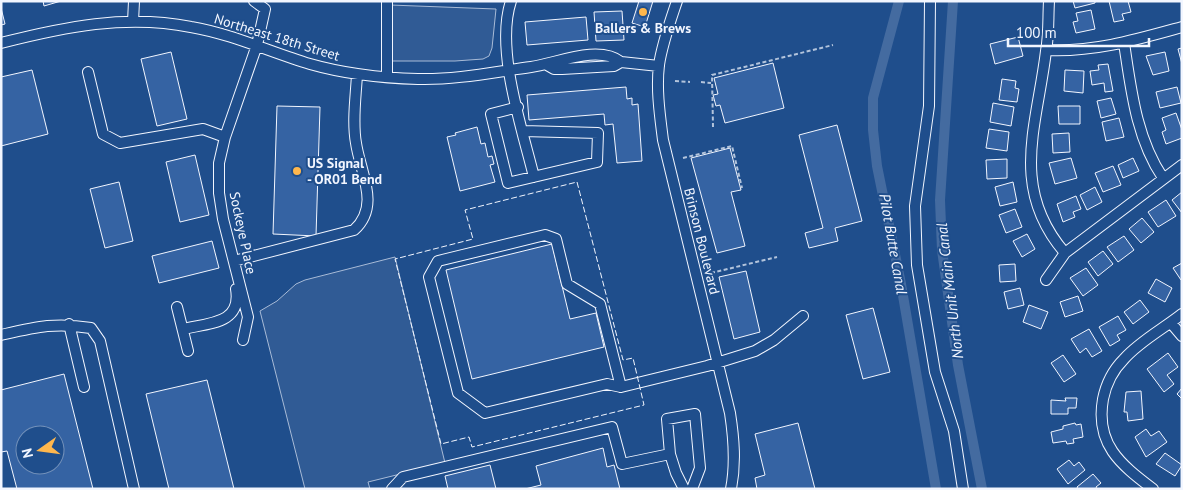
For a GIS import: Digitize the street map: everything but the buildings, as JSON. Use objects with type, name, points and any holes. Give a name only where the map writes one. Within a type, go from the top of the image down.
[{"type":"street","points":[[133,22],[134,1]]},
{"type":"street","name":"Sockeye Place","points":[[243,340],[248,317],[219,193],[219,163],[225,137],[257,45],[265,9],[254,1]]},
{"type":"street","points":[[387,1],[387,77]]},
{"type":"street","points":[[511,1],[507,13],[506,37],[509,70],[534,176]]},
{"type":"street","name":"Brinson Boulevard","points":[[677,1],[659,66],[659,106],[663,140],[730,413],[735,445],[735,467],[731,489]]},
{"type":"street","points":[[930,1],[930,106],[915,206],[917,265],[935,372],[954,432],[962,489]]},
{"type":"street","points":[[1049,1],[1047,50],[1029,167],[1037,206],[1046,226],[1065,254]]},
{"type":"street","name":"Northeast 18th Street","points":[[1,43],[86,24],[133,22],[190,26],[226,34],[311,64],[357,74],[387,77],[445,78],[547,65],[562,58],[580,56],[609,56],[621,62],[659,66]]},
{"type":"street","points":[[1047,50],[1074,51],[1124,42],[1182,27]]},
{"type":"street","points":[[1124,42],[1139,126],[1156,168],[1163,178]]},
{"type":"street","points":[[88,72],[103,134],[120,143],[203,130],[225,137]]},
{"type":"street","points":[[183,329],[223,319],[232,314],[238,300],[233,274],[235,263],[354,230],[362,223],[368,209],[367,192],[355,142],[357,74]]},
{"type":"street","points":[[518,107],[491,114],[508,183],[597,162],[598,133],[523,131]]},
{"type":"street","points":[[1046,280],[1065,254],[1182,164]]},
{"type":"street","points":[[621,387],[600,304],[567,284],[556,239],[545,236],[438,261],[429,277],[458,393],[485,413],[607,384],[621,387],[755,351],[774,340],[804,316]]},
{"type":"street","points":[[177,307],[188,351]]},
{"type":"street","points":[[1153,489],[1128,470],[1114,455],[1103,434],[1100,414],[1106,384],[1124,359],[1182,314]]},
{"type":"street","points":[[1171,323],[1182,336]]},
{"type":"street","points":[[69,324],[84,387]]},
{"type":"street","points":[[1,335],[39,326],[69,324],[90,328],[100,341],[134,489]]},
{"type":"street","points":[[684,489],[670,454],[667,419],[695,414],[700,468],[692,489]]},
{"type":"street","points":[[392,489],[403,477],[612,427],[622,464],[670,454]]},
{"type":"path","points":[[713,127],[712,75],[833,45]]},
{"type":"path","points":[[676,81],[690,82]]},
{"type":"path","points":[[701,82],[712,83]]},
{"type":"path","points":[[683,158],[732,146],[742,188]]},
{"type":"path","points":[[712,273],[777,257]]},
{"type":"shaded area","points":[[390,5],[496,9],[492,48],[489,56],[483,59],[455,61],[390,61]]},
{"type":"shaded area","points":[[395,257],[445,463],[368,482],[370,489],[305,489],[260,311],[277,301],[296,284],[305,280]]},
{"type":"waterway","name":"Pilot Butte Canal","points":[[899,1],[873,98],[873,130],[877,166],[901,284],[936,489]]},
{"type":"waterway","name":"North Unit Main Canal","points":[[953,1],[940,200],[942,250],[958,365],[982,489]]},
{"type":"fence","points":[[577,182],[623,360],[633,358],[644,405],[472,447],[469,437],[441,444],[395,259],[473,239],[465,210],[577,182]]},
{"type":"place","name":"Ballers & Brews","points":[[643,12]]},
{"type":"place","name":"US Signal - OR01 Bend","points":[[297,171]]}]
